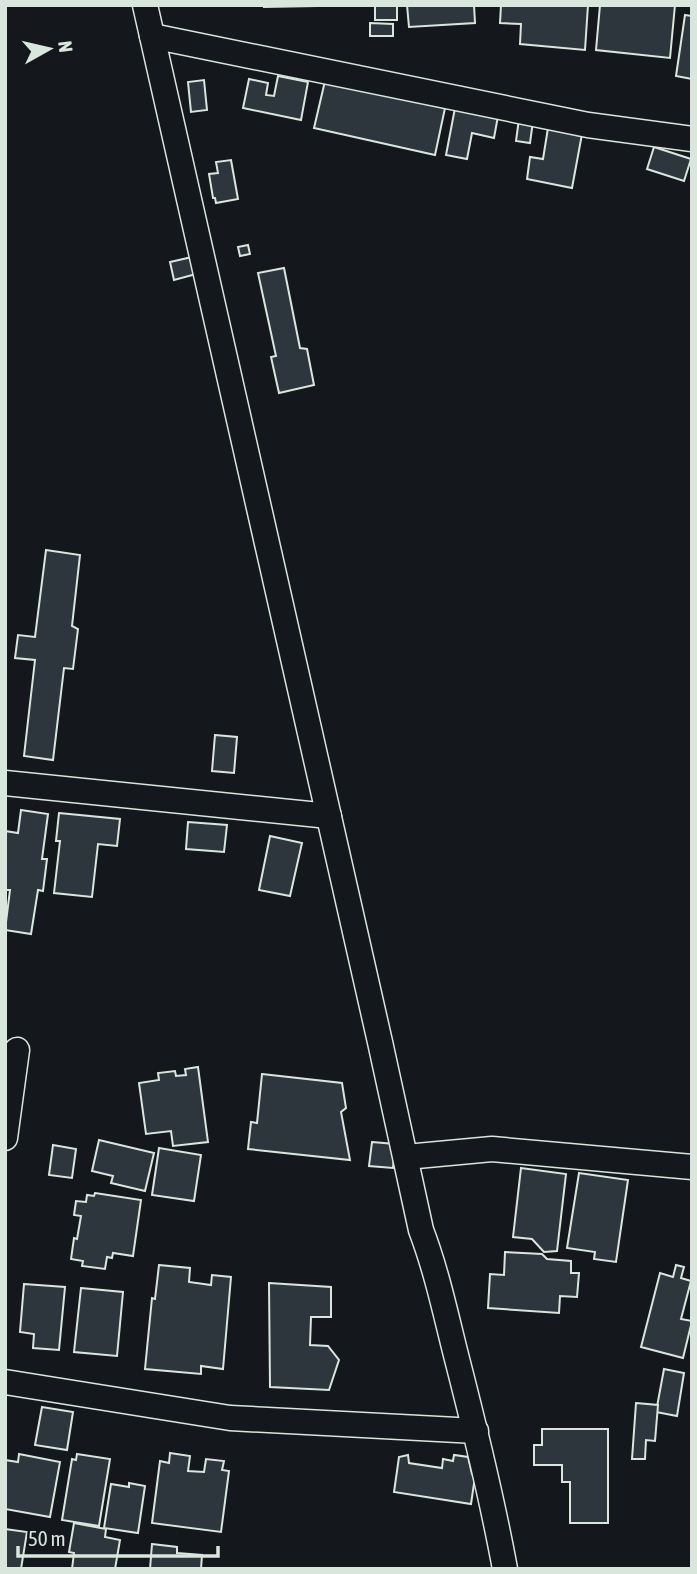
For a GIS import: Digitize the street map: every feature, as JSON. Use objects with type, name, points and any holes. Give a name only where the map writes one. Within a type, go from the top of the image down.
[{"type":"street","points":[[145,5],[421,1230],[432,1260],[476,1431],[505,1569]]},
{"type":"street","points":[[152,36],[589,125],[692,139]]},
{"type":"street","points":[[5,783],[329,816]]},
{"type":"street","points":[[5,1138],[17,1050]]},
{"type":"street","points":[[406,1157],[492,1149],[692,1167]]},
{"type":"street","points":[[5,1382],[230,1419],[476,1431]]},
{"type":"building","points":[[264,5],[372,5],[264,7]]},
{"type":"building","points":[[375,5],[397,5],[397,20],[375,20]]},
{"type":"building","points":[[407,5],[474,5],[475,23],[409,27]]},
{"type":"building","points":[[501,5],[588,5],[585,50],[520,44],[521,24],[500,23]]},
{"type":"building","points":[[600,5],[675,5],[670,58],[596,50]]},
{"type":"building","points":[[685,15],[692,16],[692,79],[676,76]]},
{"type":"building","points":[[370,23],[393,24],[393,36],[370,36]]},
{"type":"building","points":[[278,76],[308,82],[301,120],[243,108],[249,79],[268,83],[266,95],[274,96]]},
{"type":"building","points":[[204,80],[207,110],[191,112],[188,82]]},
{"type":"building","points":[[325,81],[445,108],[435,155],[314,128]]},
{"type":"building","points":[[455,108],[498,116],[494,138],[472,133],[467,159],[446,155]]},
{"type":"building","points":[[519,119],[533,121],[530,143],[516,141]]},
{"type":"building","points":[[548,128],[582,134],[572,188],[527,179],[530,157],[543,159]]},
{"type":"building","points":[[654,147],[691,159],[684,181],[647,169]]},
{"type":"building","points":[[231,160],[238,199],[216,203],[209,174],[218,173],[216,162]]},
{"type":"building","points":[[248,245],[250,254],[240,256],[238,247]]},
{"type":"building","points":[[192,257],[196,274],[174,280],[170,262]]},
{"type":"building","points":[[284,268],[300,348],[307,349],[314,385],[279,393],[271,357],[276,356],[258,273]]},
{"type":"building","points":[[46,550],[80,555],[72,626],[78,629],[73,669],[64,668],[53,760],[24,756],[35,660],[15,658],[18,635],[35,637]]},
{"type":"building","points":[[215,735],[237,737],[234,773],[212,771]]},
{"type":"building","points":[[21,810],[48,814],[42,859],[47,859],[43,891],[38,890],[31,934],[5,930],[10,890],[5,890],[5,831],[18,833]]},
{"type":"building","points":[[59,813],[120,819],[117,846],[98,844],[92,897],[54,893],[60,841],[56,841]]},
{"type":"building","points":[[188,822],[227,825],[224,852],[186,849]]},
{"type":"building","points":[[270,836],[302,843],[290,896],[259,890]]},
{"type":"building","points":[[198,1067],[208,1142],[173,1146],[171,1131],[146,1134],[139,1083],[159,1080],[158,1073],[175,1071],[176,1076],[186,1075],[185,1069]]},
{"type":"building","points":[[262,1074],[342,1083],[346,1108],[341,1112],[350,1160],[248,1149],[251,1122],[257,1123]]},
{"type":"building","points":[[99,1140],[154,1153],[145,1191],[111,1183],[113,1176],[92,1171]]},
{"type":"building","points":[[372,1142],[395,1144],[393,1168],[369,1166]]},
{"type":"building","points":[[53,1145],[76,1149],[72,1178],[49,1175]]},
{"type":"building","points":[[159,1148],[201,1155],[194,1201],[152,1195]]},
{"type":"building","points":[[521,1168],[566,1174],[557,1251],[544,1252],[532,1239],[513,1237]]},
{"type":"building","points":[[579,1173],[628,1180],[616,1262],[594,1259],[595,1252],[567,1248]]},
{"type":"building","points":[[95,1193],[141,1200],[133,1256],[113,1253],[112,1258],[107,1257],[105,1269],[82,1266],[83,1261],[71,1259],[81,1216],[74,1215],[76,1201],[86,1202],[87,1195],[94,1196]]},
{"type":"building","points":[[505,1252],[542,1254],[547,1259],[571,1261],[571,1273],[579,1273],[577,1297],[560,1296],[559,1313],[488,1308],[490,1274],[504,1275]]},
{"type":"building","points":[[159,1265],[190,1268],[189,1282],[211,1285],[212,1275],[231,1277],[223,1369],[201,1366],[201,1374],[145,1369],[152,1298],[155,1299]]},
{"type":"building","points":[[676,1265],[684,1267],[681,1278],[691,1281],[681,1319],[692,1321],[683,1358],[641,1347],[660,1273],[673,1277]]},
{"type":"building","points":[[269,1283],[331,1287],[331,1317],[311,1317],[310,1345],[328,1346],[339,1360],[329,1390],[270,1387]]},
{"type":"building","points":[[24,1284],[65,1287],[59,1350],[33,1348],[34,1334],[20,1332]]},
{"type":"building","points":[[81,1288],[123,1292],[117,1356],[74,1352]]},
{"type":"building","points":[[664,1369],[684,1373],[677,1416],[656,1412]]},
{"type":"building","points":[[636,1403],[658,1405],[655,1441],[646,1440],[645,1459],[632,1459]]},
{"type":"building","points":[[42,1407],[73,1412],[67,1450],[35,1445]]},
{"type":"building","points":[[542,1429],[608,1429],[608,1523],[570,1523],[570,1482],[562,1482],[562,1465],[534,1465],[534,1445],[542,1445]]},
{"type":"building","points":[[170,1453],[190,1456],[188,1471],[204,1472],[206,1459],[224,1461],[222,1470],[229,1471],[221,1532],[152,1523],[160,1461],[169,1463]]},
{"type":"building","points":[[19,1454],[60,1462],[50,1517],[5,1509],[5,1460],[18,1462]]},
{"type":"building","points":[[77,1454],[110,1459],[99,1526],[62,1520],[72,1459],[76,1460]]},
{"type":"building","points":[[408,1455],[409,1463],[442,1468],[443,1459],[453,1461],[454,1455],[468,1457],[475,1477],[471,1504],[394,1492],[399,1457]]},
{"type":"building","points":[[129,1483],[145,1486],[138,1533],[104,1528],[111,1484],[129,1487]]},
{"type":"building","points":[[74,1523],[106,1529],[105,1537],[120,1540],[115,1569],[72,1569],[74,1553],[69,1552]]},
{"type":"building","points":[[5,1529],[27,1532],[21,1569],[5,1569]]},
{"type":"building","points":[[152,1544],[177,1547],[177,1553],[202,1555],[201,1569],[150,1569]]}]
